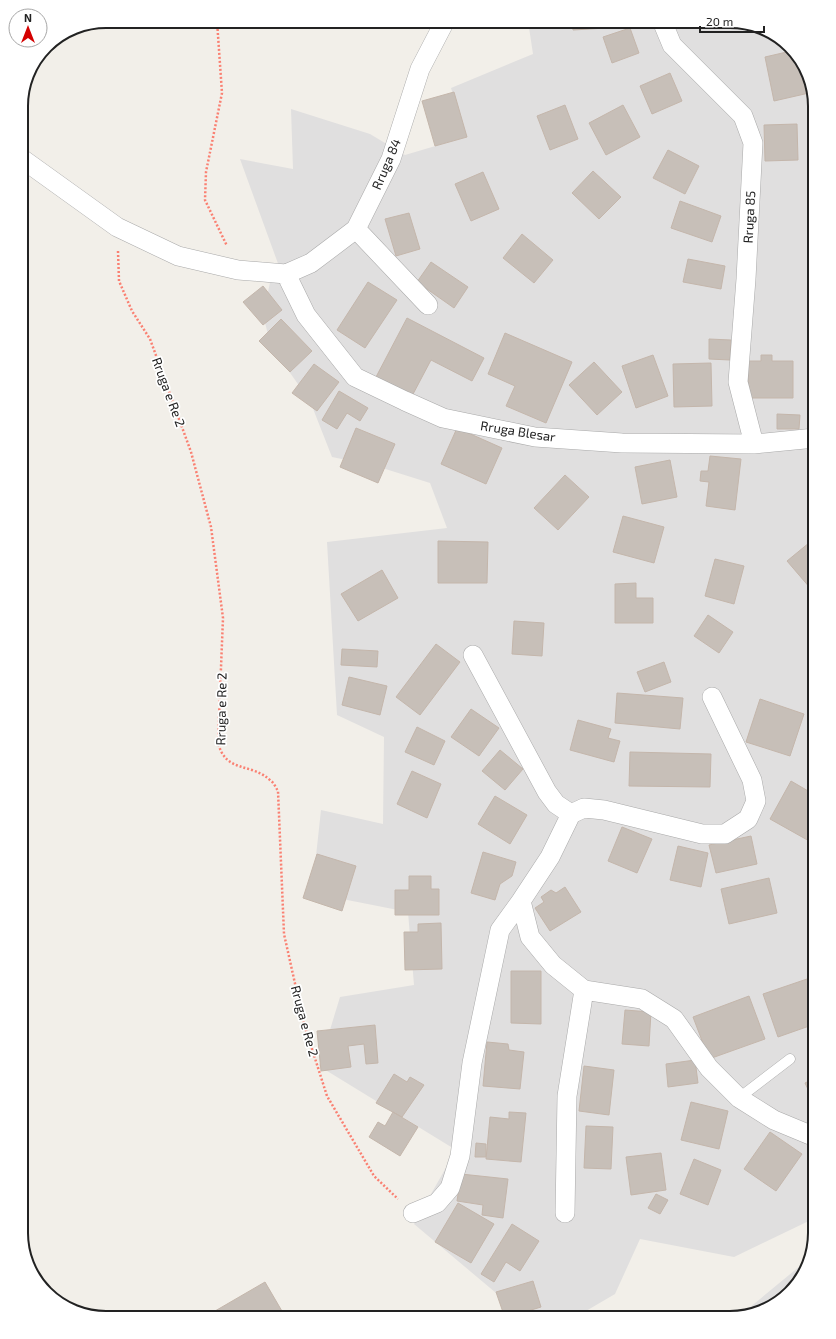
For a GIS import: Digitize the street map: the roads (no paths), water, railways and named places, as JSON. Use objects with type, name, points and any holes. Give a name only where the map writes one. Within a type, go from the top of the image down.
[{"type":"street","name":"Rruga 84","points":[[286,274],[311,263],[356,229],[391,158],[420,69],[441,28]]},
{"type":"street","name":"Rruga 85","points":[[665,28],[672,45],[743,116],[753,143],[746,279],[738,382],[754,444]]},
{"type":"street","points":[[28,163],[117,227],[178,256],[238,270],[286,274]]},
{"type":"street","points":[[356,229],[428,305]]},
{"type":"street","name":"Rruga Blesar","points":[[286,274],[306,314],[355,377],[405,402],[443,418],[535,436],[622,443],[754,444],[808,439]]},
{"type":"street","points":[[474,656],[547,792],[556,804],[571,814]]},
{"type":"street","points":[[413,1213],[437,1203],[450,1188],[460,1156],[472,1063],[500,930],[550,857],[571,814],[584,808],[604,810],[702,834],[725,834],[748,819],[756,801],[752,780],[712,697]]},
{"type":"street","points":[[521,901],[530,937],[552,965],[584,990],[642,999],[674,1019],[710,1068],[739,1098],[774,1120],[808,1134]]},
{"type":"street","points":[[565,1213],[567,1096],[584,990]]},
{"type":"lane","points":[[739,1098],[790,1059]]}]
